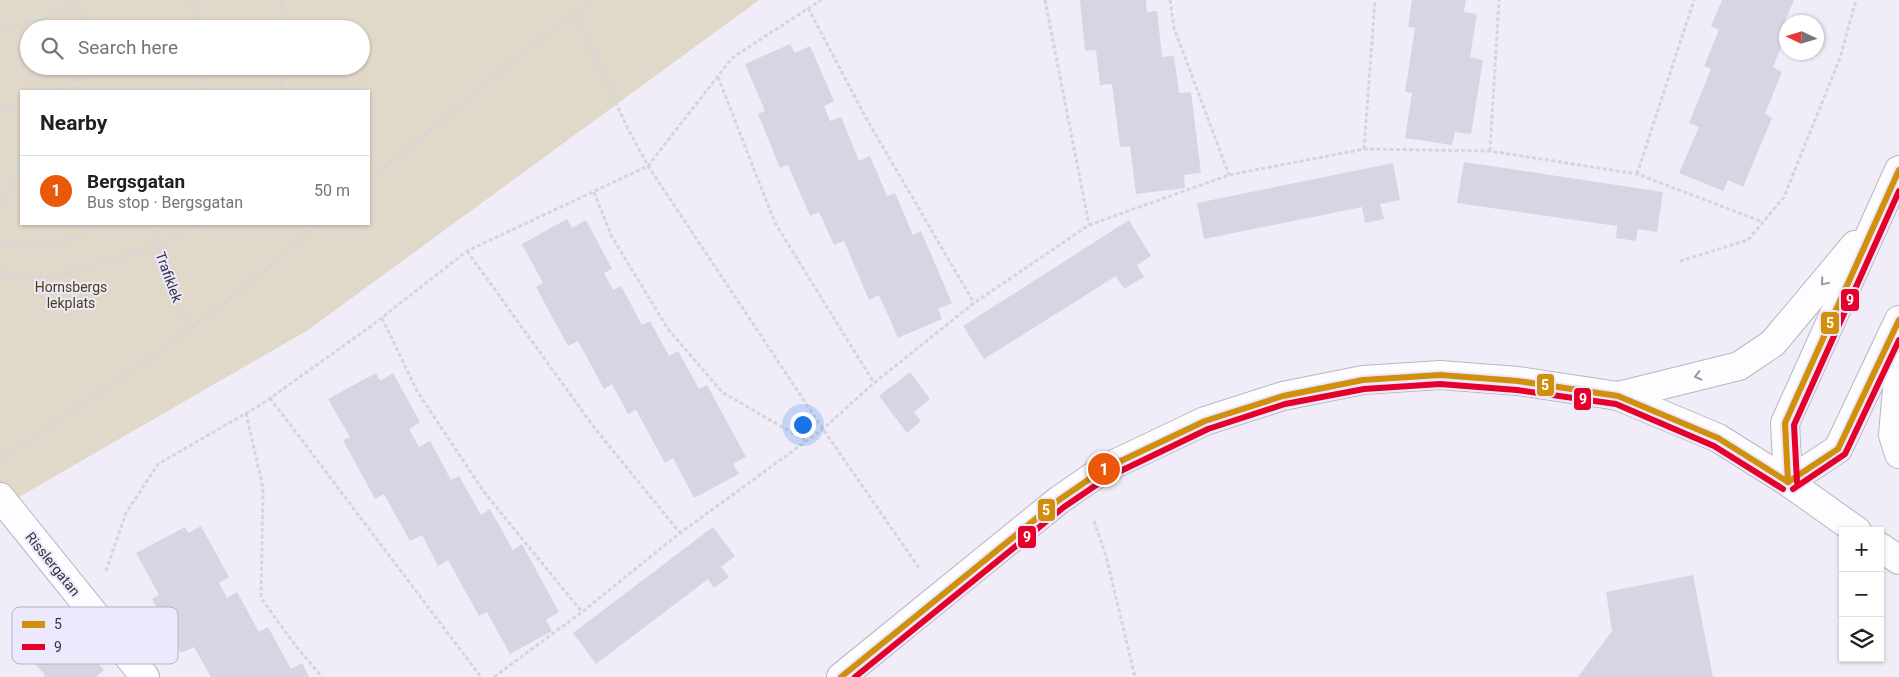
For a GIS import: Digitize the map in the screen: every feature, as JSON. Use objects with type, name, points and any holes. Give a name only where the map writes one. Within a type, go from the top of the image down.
[{"type":"street","points":[[1788,482],[1785,423],[1899,170]]},
{"type":"street","points":[[1618,396],[1739,366],[1773,343],[1878,218]]},
{"type":"street","points":[[1788,482],[1838,449],[1899,320]]},
{"type":"street","points":[[1899,366],[1893,435],[1899,454]]},
{"type":"street","points":[[841,677],[1059,500],[1104,469],[1205,420],[1283,396],[1363,380],[1440,376],[1518,381],[1618,396],[1718,438],[1788,482],[1851,527]]},
{"type":"street","name":"Risslergatan","points":[[0,497],[89,607]]},
{"type":"street","points":[[1884,550],[1899,560]]},
{"type":"street","name":"Risslergatan","points":[[135,664],[145,677]]},
{"type":"path","points":[[31,20],[73,7],[79,0]]},
{"type":"path","points":[[190,0],[198,11],[199,20]]},
{"type":"path","points":[[281,0],[284,20]]},
{"type":"path","points":[[370,180],[509,64],[593,0]]},
{"type":"path","points":[[93,607],[126,513],[158,464],[270,398],[382,318],[466,251],[648,166],[732,58],[821,0]]},
{"type":"path","points":[[1045,0],[1088,225]]},
{"type":"path","points":[[1170,0],[1174,28],[1229,175]]},
{"type":"path","points":[[1364,149],[1374,0]]},
{"type":"path","points":[[1490,151],[1498,0]]},
{"type":"path","points":[[1637,174],[1694,0]]},
{"type":"path","points":[[1680,261],[1748,240],[1784,197],[1840,58],[1856,0]]},
{"type":"path","points":[[73,7],[90,20]]},
{"type":"path","points":[[808,8],[866,118],[974,303]]},
{"type":"path","points":[[575,13],[627,127],[648,166],[823,429],[939,598]]},
{"type":"path","points":[[0,28],[20,23]]},
{"type":"path","points":[[59,90],[85,75]]},
{"type":"path","points":[[200,90],[205,75]]},
{"type":"path","points":[[281,90],[282,75]]},
{"type":"path","points":[[718,76],[775,223],[874,382]]},
{"type":"path","points":[[0,106],[20,112]]},
{"type":"path","points":[[494,677],[582,612],[680,533],[823,429],[874,382],[974,303],[1088,225],[1229,175],[1364,149],[1490,151],[1637,174],[1763,222]]},
{"type":"path","points":[[0,204],[19,173],[20,160]]},
{"type":"path","points":[[594,192],[612,237],[668,329],[722,392],[806,441]]},
{"type":"path","points":[[0,243],[38,248],[80,238],[96,225]]},
{"type":"path","name":"Trafiklek","points":[[150,225],[189,331]]},
{"type":"path","name":"Trafiklek","points":[[0,271],[8,275],[52,278],[140,252],[197,225]]},
{"type":"path","points":[[0,460],[189,331],[234,296],[317,225]]},
{"type":"path","points":[[466,251],[593,426],[680,533]]},
{"type":"path","points":[[382,318],[417,391],[484,492],[582,612]]},
{"type":"path","points":[[270,398],[482,677]]},
{"type":"path","points":[[246,413],[264,488],[261,598],[295,645],[322,677]]},
{"type":"path","points":[[1081,485],[1106,556],[1135,677]]},
{"type":"green space","name":"Hornsbergs lekplats","points":[[0,0],[759,0],[308,330],[0,508]]},
{"type":"building","points":[[1080,0],[1146,0],[1147,12],[1157,11],[1162,57],[1174,56],[1179,93],[1191,92],[1201,173],[1184,175],[1185,188],[1136,194],[1130,146],[1120,147],[1112,84],[1100,85],[1096,50],[1085,51]]},
{"type":"building","points":[[1412,0],[1466,0],[1464,12],[1477,14],[1470,57],[1483,60],[1471,134],[1455,132],[1452,145],[1405,138],[1412,93],[1405,92],[1415,28],[1408,27]]},
{"type":"building","points":[[1722,0],[1794,0],[1788,15],[1779,15],[1779,52],[1773,67],[1782,72],[1765,114],[1772,118],[1743,187],[1728,180],[1723,191],[1679,173],[1699,127],[1689,123],[1711,69],[1704,66],[1719,30],[1711,26]]},
{"type":"building","points":[[790,44],[795,53],[810,46],[834,101],[824,106],[830,121],[841,117],[859,161],[870,156],[887,196],[895,193],[913,235],[921,231],[952,303],[938,309],[942,319],[898,338],[879,295],[869,300],[844,241],[834,245],[819,212],[810,216],[788,165],[780,168],[758,114],[765,111],[745,64]]},
{"type":"building","points":[[1464,162],[1663,192],[1657,232],[1638,229],[1636,241],[1616,238],[1617,226],[1457,203]]},
{"type":"building","points":[[1393,163],[1400,200],[1380,204],[1384,219],[1365,223],[1362,207],[1204,239],[1197,203]]},
{"type":"building","points":[[567,219],[572,228],[586,220],[612,269],[604,273],[613,290],[621,286],[642,325],[650,321],[669,356],[678,351],[699,389],[707,385],[746,457],[733,464],[739,474],[694,498],[673,458],[665,463],[636,410],[628,414],[612,384],[604,389],[578,341],[568,346],[536,287],[543,283],[522,244]]},
{"type":"building","points":[[1129,220],[1151,256],[1137,265],[1144,277],[1124,289],[1116,276],[984,359],[963,326]]},
{"type":"building","points":[[910,372],[930,399],[914,412],[921,421],[907,433],[879,396]]},
{"type":"building","points":[[376,373],[380,381],[393,373],[420,422],[409,429],[419,447],[430,441],[451,480],[459,476],[481,515],[490,509],[513,550],[522,544],[559,612],[546,620],[552,631],[510,654],[487,612],[479,616],[448,560],[438,566],[422,535],[410,541],[384,494],[375,499],[343,440],[350,437],[328,399]]},
{"type":"building","points":[[201,526],[229,577],[219,583],[227,598],[237,592],[259,632],[268,627],[291,669],[302,663],[309,677],[211,677],[194,647],[181,653],[178,647],[178,607],[156,607],[152,599],[159,595],[136,553],[185,527],[188,533]]},
{"type":"building","points":[[713,527],[735,556],[721,567],[729,577],[714,588],[708,579],[596,664],[573,633]]},
{"type":"building","points":[[1693,575],[1713,677],[1578,677],[1612,631],[1606,592]]},
{"type":"building","points":[[35,664],[99,664],[104,670],[96,677],[43,677],[45,675]]},
{"type":"transit line","name":"5","points":[[1788,482],[1785,423],[1899,170]]},
{"type":"transit line","name":"9","points":[[1797,482],[1794,425],[1899,191]]},
{"type":"transit line","name":"5","points":[[1788,482],[1838,449],[1899,320]]},
{"type":"transit line","name":"9","points":[[1793,489],[1845,454],[1899,340]]},
{"type":"transit line","name":"5","points":[[841,677],[1059,500],[1104,469],[1205,421],[1283,396],[1363,380],[1440,375],[1518,381],[1618,396],[1718,438],[1788,482]]},
{"type":"transit line","name":"9","points":[[855,677],[1064,507],[1108,477],[1208,429],[1285,404],[1364,389],[1440,384],[1517,390],[1616,404],[1714,446],[1783,489]]},
{"type":"place","name":"Bergsgatan","points":[[1104,469]]}]
